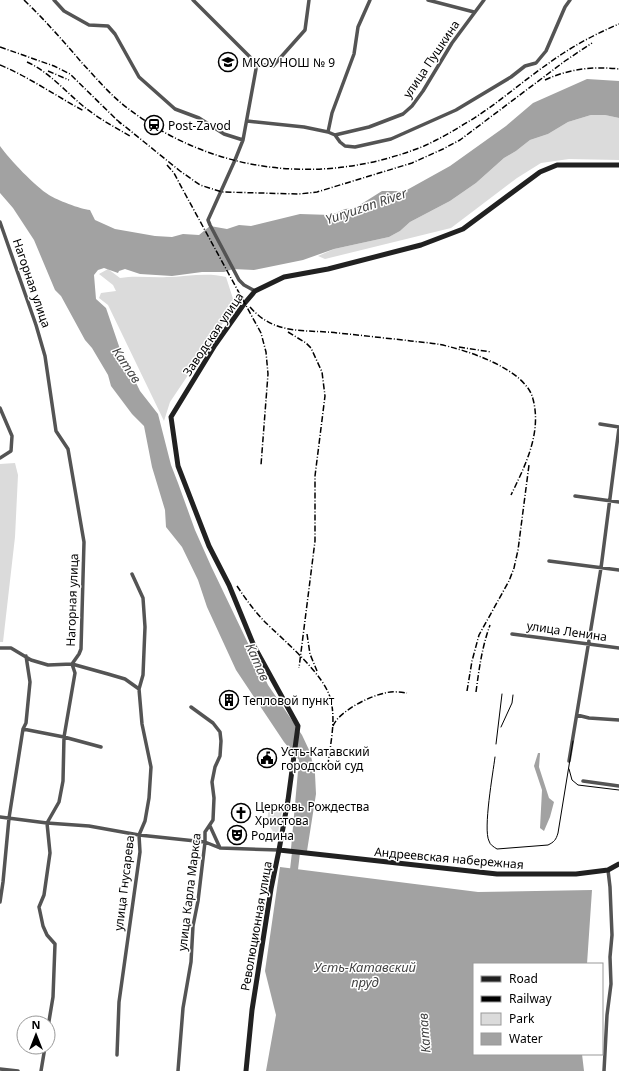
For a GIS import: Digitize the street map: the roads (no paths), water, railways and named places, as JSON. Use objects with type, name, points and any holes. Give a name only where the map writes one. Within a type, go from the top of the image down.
[{"type":"street","points":[[54,0],[64,11],[89,25],[108,26],[115,34],[139,77],[174,109],[199,118],[224,134],[243,140]]},
{"type":"street","points":[[193,0],[250,57],[255,64],[255,76],[243,140],[208,220],[239,280],[244,285],[256,291]]},
{"type":"street","points":[[255,64],[273,66],[305,30],[309,0]]},
{"type":"street","points":[[328,132],[332,113],[354,54],[358,27],[370,0]]},
{"type":"street","points":[[428,0],[474,12]]},
{"type":"street","name":"улица Пушкина","points":[[335,135],[385,122],[403,114],[412,106],[452,44],[484,0]]},
{"type":"street","points":[[247,121],[328,132],[335,135],[345,146],[355,147],[391,139],[456,110],[512,77],[525,66],[536,63],[546,51],[565,7],[570,0]]},
{"type":"street","name":"Заводская улица","points":[[298,726],[254,646],[229,585],[208,546],[178,466],[171,418],[215,345],[244,304],[256,291],[284,277],[328,269],[413,247],[463,229],[540,172],[557,165],[619,165]]},
{"type":"street","name":"Нагорная улица","points":[[0,222],[36,325],[45,356],[56,431],[68,449],[83,534],[84,560],[81,649],[72,664],[76,673],[64,737],[63,781],[59,802],[47,823]]},
{"type":"street","points":[[0,408],[12,436],[11,452],[0,458]]},
{"type":"street","points":[[569,761],[601,568],[619,428],[600,424]]},
{"type":"street","points":[[575,496],[609,502],[619,502]]},
{"type":"street","points":[[549,561],[619,570]]},
{"type":"street","name":"улица Гнусарева","points":[[117,1055],[119,1002],[140,852],[139,835],[145,821],[152,767],[142,724],[139,689],[143,675],[146,627],[143,598],[132,574]]},
{"type":"street","name":"улица Ленина","points":[[512,634],[619,648]]},
{"type":"street","points":[[0,648],[11,648],[26,656],[30,660],[48,665],[72,664],[125,679],[139,689]]},
{"type":"street","points":[[0,902],[9,818],[23,729],[26,723],[30,682],[26,656]]},
{"type":"street","name":"улица Карла Маркса","points":[[178,1071],[183,1008],[191,962],[193,926],[198,901],[205,832],[213,820],[214,798],[212,782],[215,767],[220,756],[221,741],[220,732],[213,723],[191,707]]},
{"type":"street","points":[[576,715],[589,718],[619,720]]},
{"type":"street","name":"Революционная улица","points":[[246,1071],[252,1010],[271,889],[294,761],[298,726]]},
{"type":"street","points":[[23,729],[64,737],[101,747]]},
{"type":"street","points":[[584,781],[619,786]]},
{"type":"street","points":[[0,817],[47,823],[89,826],[139,835],[205,842],[220,848],[279,850]]},
{"type":"street","points":[[47,823],[50,853],[44,894],[39,907],[43,926],[47,935],[55,944],[53,997],[50,1015]]},
{"type":"street","points":[[210,826],[220,848]]},
{"type":"street","name":"Андреевская набережная","points":[[279,850],[497,874],[576,874],[608,870]]},
{"type":"street","points":[[604,1071],[607,1014],[611,984],[610,957],[612,936],[608,870],[619,864]]},
{"type":"street","points":[[41,1071],[44,1055]]},
{"type":"street","points":[[0,1069],[18,1071]]},
{"type":"water","name":"Yuryuzan River","points":[[587,79],[619,81],[619,118],[605,115],[591,115],[568,122],[548,134],[530,140],[504,158],[476,183],[450,201],[410,222],[400,231],[389,237],[334,249],[303,260],[254,270],[233,269],[224,272],[202,272],[172,276],[140,274],[125,269],[119,271],[118,273],[104,268],[98,270],[94,275],[96,299],[106,308],[121,352],[140,391],[158,414],[171,465],[195,530],[211,566],[268,685],[302,735],[310,752],[315,774],[316,794],[307,851],[291,849],[299,760],[284,742],[236,670],[207,607],[198,580],[182,547],[166,527],[165,510],[152,467],[144,426],[132,414],[111,386],[108,375],[92,348],[85,340],[61,296],[55,290],[34,240],[13,208],[0,193],[0,146],[23,172],[43,191],[63,202],[90,210],[95,220],[115,229],[155,236],[172,237],[183,234],[199,235],[210,226],[227,229],[239,225],[251,226],[300,214],[331,215],[345,209],[355,208],[382,191],[405,191],[450,166],[506,126],[533,103]]},
{"type":"water","points":[[538,753],[540,753],[539,767],[549,798],[554,802],[544,831],[540,828],[542,790],[534,766]]},
{"type":"water","name":"Усть-Катавский пруд","points":[[280,867],[478,892],[592,890],[587,963],[473,963],[473,1055],[582,1055],[584,1071],[266,1071],[276,1015],[265,971]]},
{"type":"waterway","name":"Катав","points":[[293,878],[297,844]]},
{"type":"tram line","points":[[496,744],[502,694]]},
{"type":"tram line","points":[[501,727],[512,703],[513,695]]},
{"type":"tram line","points":[[495,757],[487,825],[487,835],[490,844],[497,849],[548,845],[552,843],[558,833],[573,741]]},
{"type":"tram line","points":[[569,769],[572,780],[578,785],[619,790]]},
{"type":"railway","points":[[24,0],[47,23],[111,94],[123,105],[164,132],[199,149],[235,161],[272,167],[310,169],[349,166],[387,159],[439,139],[473,119],[566,52],[619,24]]},
{"type":"railway","points":[[117,120],[180,171],[200,185],[222,192],[299,194],[317,192],[412,163],[460,140],[565,61],[592,43]]},
{"type":"railway","points":[[0,47],[54,66],[70,74],[121,124]]},
{"type":"railway","points":[[27,62],[50,76],[89,110],[130,136]]},
{"type":"railway","points":[[0,65],[32,81],[84,111]]},
{"type":"railway","points":[[545,80],[563,73],[581,69],[619,69]]},
{"type":"railway","points":[[48,71],[69,80]]},
{"type":"railway","points":[[167,165],[174,173],[261,333],[266,352],[268,374],[261,465]]},
{"type":"railway","points":[[250,307],[270,323],[280,327],[302,331],[326,332],[437,344],[463,350],[493,362],[519,378],[528,388],[533,399],[535,424],[531,449],[522,473],[511,495]]},
{"type":"railway","points":[[288,332],[306,343],[311,348],[322,372],[325,396],[315,476],[315,541],[299,668]]},
{"type":"railway","points":[[459,347],[491,352]]},
{"type":"railway","points":[[467,691],[472,661],[479,635],[509,581],[514,568],[518,550],[529,465]]},
{"type":"railway","points":[[237,586],[263,620],[313,669],[327,691],[331,701],[333,717],[328,765]]},
{"type":"railway","points":[[476,692],[483,650],[490,625]]},
{"type":"railway","points":[[307,634],[310,654],[317,671]]},
{"type":"railway","points":[[333,726],[336,720],[348,710],[364,701],[388,692],[407,693]]},
{"type":"place","name":"МКОУ НОШ № 9","points":[[228,62]]},
{"type":"place","name":"Post-Zavod","points":[[154,125]]},
{"type":"place","name":"Тепловой пункт","points":[[229,700]]},
{"type":"place","name":"Усть-Катавский городской суд","points":[[267,758]]},
{"type":"place","name":"Церковь Рождества Христова","points":[[241,813]]},
{"type":"place","name":"Родина","points":[[237,835]]}]
